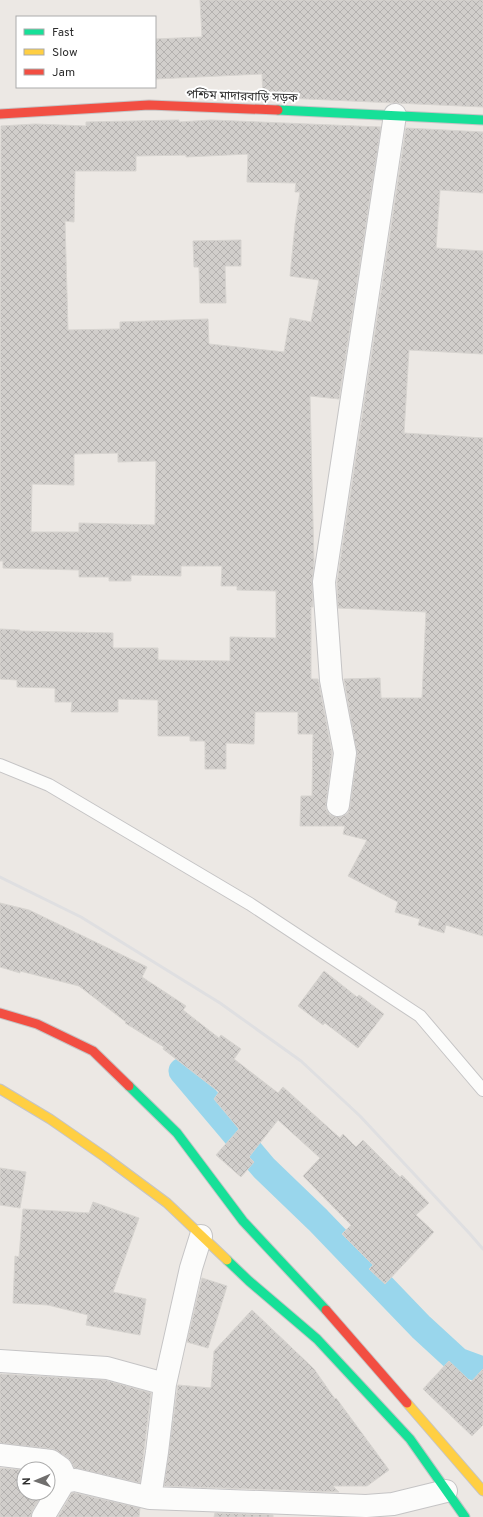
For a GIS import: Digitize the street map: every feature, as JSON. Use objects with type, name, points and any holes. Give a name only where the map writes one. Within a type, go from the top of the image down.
[{"type":"main road","name":"পশ্চিম মাদারবাড়ি সড়ক","points":[[0,114],[149,105],[483,120]]},
{"type":"main road","points":[[0,1013],[37,1024],[93,1051],[177,1133],[243,1221],[483,1491]]},
{"type":"main road","points":[[0,1089],[50,1119],[105,1157],[167,1203],[249,1281],[320,1337],[410,1439],[465,1517]]},
{"type":"street","points":[[338,805],[345,753],[331,680],[324,582],[395,115]]},
{"type":"street","points":[[150,1498],[165,1384],[191,1268],[201,1236]]},
{"type":"street","points":[[0,1361],[107,1368],[165,1384]]},
{"type":"street","points":[[0,1455],[51,1461],[61,1468],[67,1481]]},
{"type":"street","points":[[43,1517],[64,1482],[75,1480],[150,1498],[366,1511],[446,1491]]},
{"type":"lane","points":[[0,765],[49,785],[250,904],[420,1016],[483,1090]]},
{"type":"building","points":[[200,0],[483,0],[483,107],[263,97],[262,74],[156,79],[156,39],[202,37]]},
{"type":"building","points":[[179,120],[179,122],[211,120],[381,127],[339,399],[310,396],[314,563],[312,583],[313,607],[311,607],[311,679],[318,679],[332,753],[326,809],[330,815],[337,817],[348,813],[350,807],[357,755],[344,679],[380,678],[381,698],[422,698],[426,612],[338,608],[337,582],[406,128],[483,132],[483,193],[440,190],[436,248],[483,251],[483,354],[409,350],[404,433],[483,438],[483,936],[446,925],[444,933],[418,925],[420,919],[395,912],[398,902],[348,876],[367,840],[343,834],[345,826],[300,826],[301,796],[312,796],[313,734],[298,734],[298,712],[255,712],[254,744],[226,743],[226,769],[205,769],[205,741],[190,741],[190,736],[158,736],[158,700],[118,699],[118,712],[71,712],[72,702],[55,702],[55,688],[17,687],[17,680],[0,679],[0,629],[20,631],[113,633],[113,648],[158,648],[158,660],[230,661],[230,637],[276,638],[276,591],[237,590],[237,586],[221,586],[222,566],[181,566],[181,576],[131,575],[131,581],[109,581],[109,577],[79,577],[79,570],[3,568],[3,561],[0,561],[1,126],[35,124],[86,126],[86,122]],"holes":[[[248,154],[247,182],[296,183],[295,192],[300,192],[290,276],[319,280],[311,322],[290,318],[284,352],[209,344],[208,319],[120,322],[120,329],[68,330],[65,221],[74,222],[75,171],[136,171],[136,156],[186,155],[186,157]],[[118,453],[118,462],[156,461],[155,525],[79,523],[79,532],[31,532],[32,484],[74,485],[74,454]]]},
{"type":"building","points":[[241,240],[241,266],[225,266],[226,303],[200,303],[199,267],[194,267],[193,241]]},
{"type":"building","points":[[0,903],[29,910],[147,967],[142,977],[186,1006],[183,1010],[219,1038],[221,1035],[241,1049],[234,1059],[278,1093],[283,1087],[340,1138],[343,1134],[356,1147],[363,1140],[400,1177],[402,1175],[429,1203],[416,1215],[434,1232],[385,1284],[369,1269],[373,1265],[342,1234],[351,1225],[303,1176],[320,1158],[278,1120],[249,1157],[254,1162],[241,1177],[216,1155],[239,1129],[214,1099],[219,1092],[163,1049],[164,1047],[125,1023],[126,1022],[79,986],[0,967]]},
{"type":"building","points":[[324,971],[357,997],[359,995],[384,1014],[358,1048],[325,1023],[323,1025],[298,1006]]},
{"type":"building","points":[[0,1168],[26,1172],[20,1208],[0,1205]]},
{"type":"building","points":[[93,1202],[139,1218],[113,1292],[146,1299],[140,1335],[86,1325],[88,1315],[48,1305],[13,1303],[15,1256],[19,1257],[23,1209],[89,1213]]},
{"type":"building","points":[[202,1278],[227,1286],[208,1348],[187,1342]]},
{"type":"building","points":[[252,1310],[314,1369],[389,1470],[367,1486],[333,1486],[339,1492],[164,1486],[178,1385],[211,1388],[214,1351]]},
{"type":"building","points":[[449,1361],[471,1382],[483,1369],[483,1425],[472,1436],[423,1389]]},
{"type":"building","points":[[0,1374],[105,1380],[151,1393],[140,1483],[75,1468],[68,1458],[53,1449],[0,1443]]},
{"type":"building","points":[[0,1468],[16,1469],[16,1501],[38,1501],[32,1511],[31,1517],[0,1517]]},
{"type":"building","points":[[72,1493],[140,1508],[139,1517],[58,1517]]},
{"type":"building","points":[[215,1513],[273,1515],[273,1517],[214,1517]]},
{"type":"waterway","points":[[182,1071],[264,1168],[318,1220],[421,1327],[458,1361],[483,1370]]},
{"type":"railway","points":[[0,877],[81,917],[220,1003],[301,1061],[360,1116],[483,1249]]},
{"type":"traffic: fast","points":[[278,110],[483,120]]},
{"type":"traffic: fast","points":[[129,1086],[177,1133],[243,1221],[326,1310]]},
{"type":"traffic: fast","points":[[227,1260],[249,1281],[317,1339],[410,1439],[465,1517]]},
{"type":"traffic: slow","points":[[0,1089],[50,1119],[105,1157],[167,1203],[227,1260]]},
{"type":"traffic: slow","points":[[407,1403],[483,1491]]},
{"type":"traffic: jam","points":[[0,114],[149,105],[278,110]]},
{"type":"traffic: jam","points":[[0,1013],[37,1024],[93,1051],[129,1086]]},
{"type":"traffic: jam","points":[[326,1310],[407,1403]]}]
